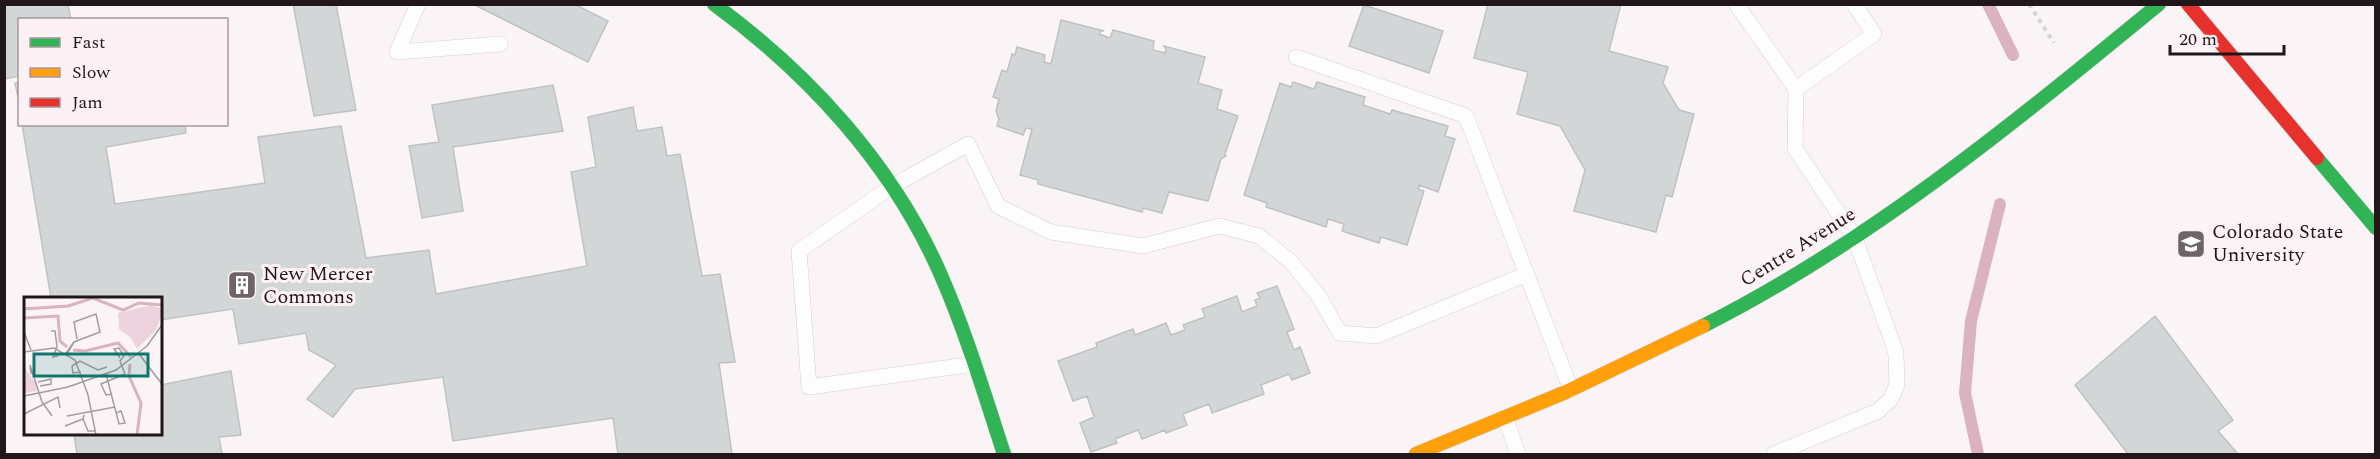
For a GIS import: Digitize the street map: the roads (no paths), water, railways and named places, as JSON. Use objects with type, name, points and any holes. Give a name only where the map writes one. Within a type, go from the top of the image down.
[{"type":"street","points":[[714,4],[738,20],[792,67],[849,129],[891,187],[928,249],[958,314],[1004,454]]},
{"type":"street","name":"Centre Avenue","points":[[1416,454],[1506,419],[1571,390],[1715,320],[1854,236],[1973,154],[2159,4]]},
{"type":"street","points":[[2188,4],[2376,228]]},
{"type":"lane","points":[[418,4],[397,52],[500,44]]},
{"type":"lane","points":[[1736,4],[1796,89],[1795,149],[1854,236],[1896,354],[1897,385],[1890,400],[1878,411],[1774,454]]},
{"type":"lane","points":[[1796,89],[1874,34],[1854,4]]},
{"type":"lane","points":[[1296,57],[1466,116],[1571,390]]},
{"type":"lane","points":[[974,364],[809,387],[799,251],[891,187],[968,144],[998,206],[1051,232],[1143,246],[1219,226],[1259,236],[1291,262],[1318,295],[1340,333],[1376,336],[1527,274]]},
{"type":"lane","points":[[1506,419],[1518,454]]},
{"type":"waterway","points":[[1988,4],[2013,55]]},
{"type":"waterway","points":[[1978,454],[1965,393],[1971,321],[2000,204]]},
{"type":"place","name":"Colorado State University","points":[[2191,244]]},
{"type":"place","name":"New Mercer Commons","points":[[242,285]]}]
